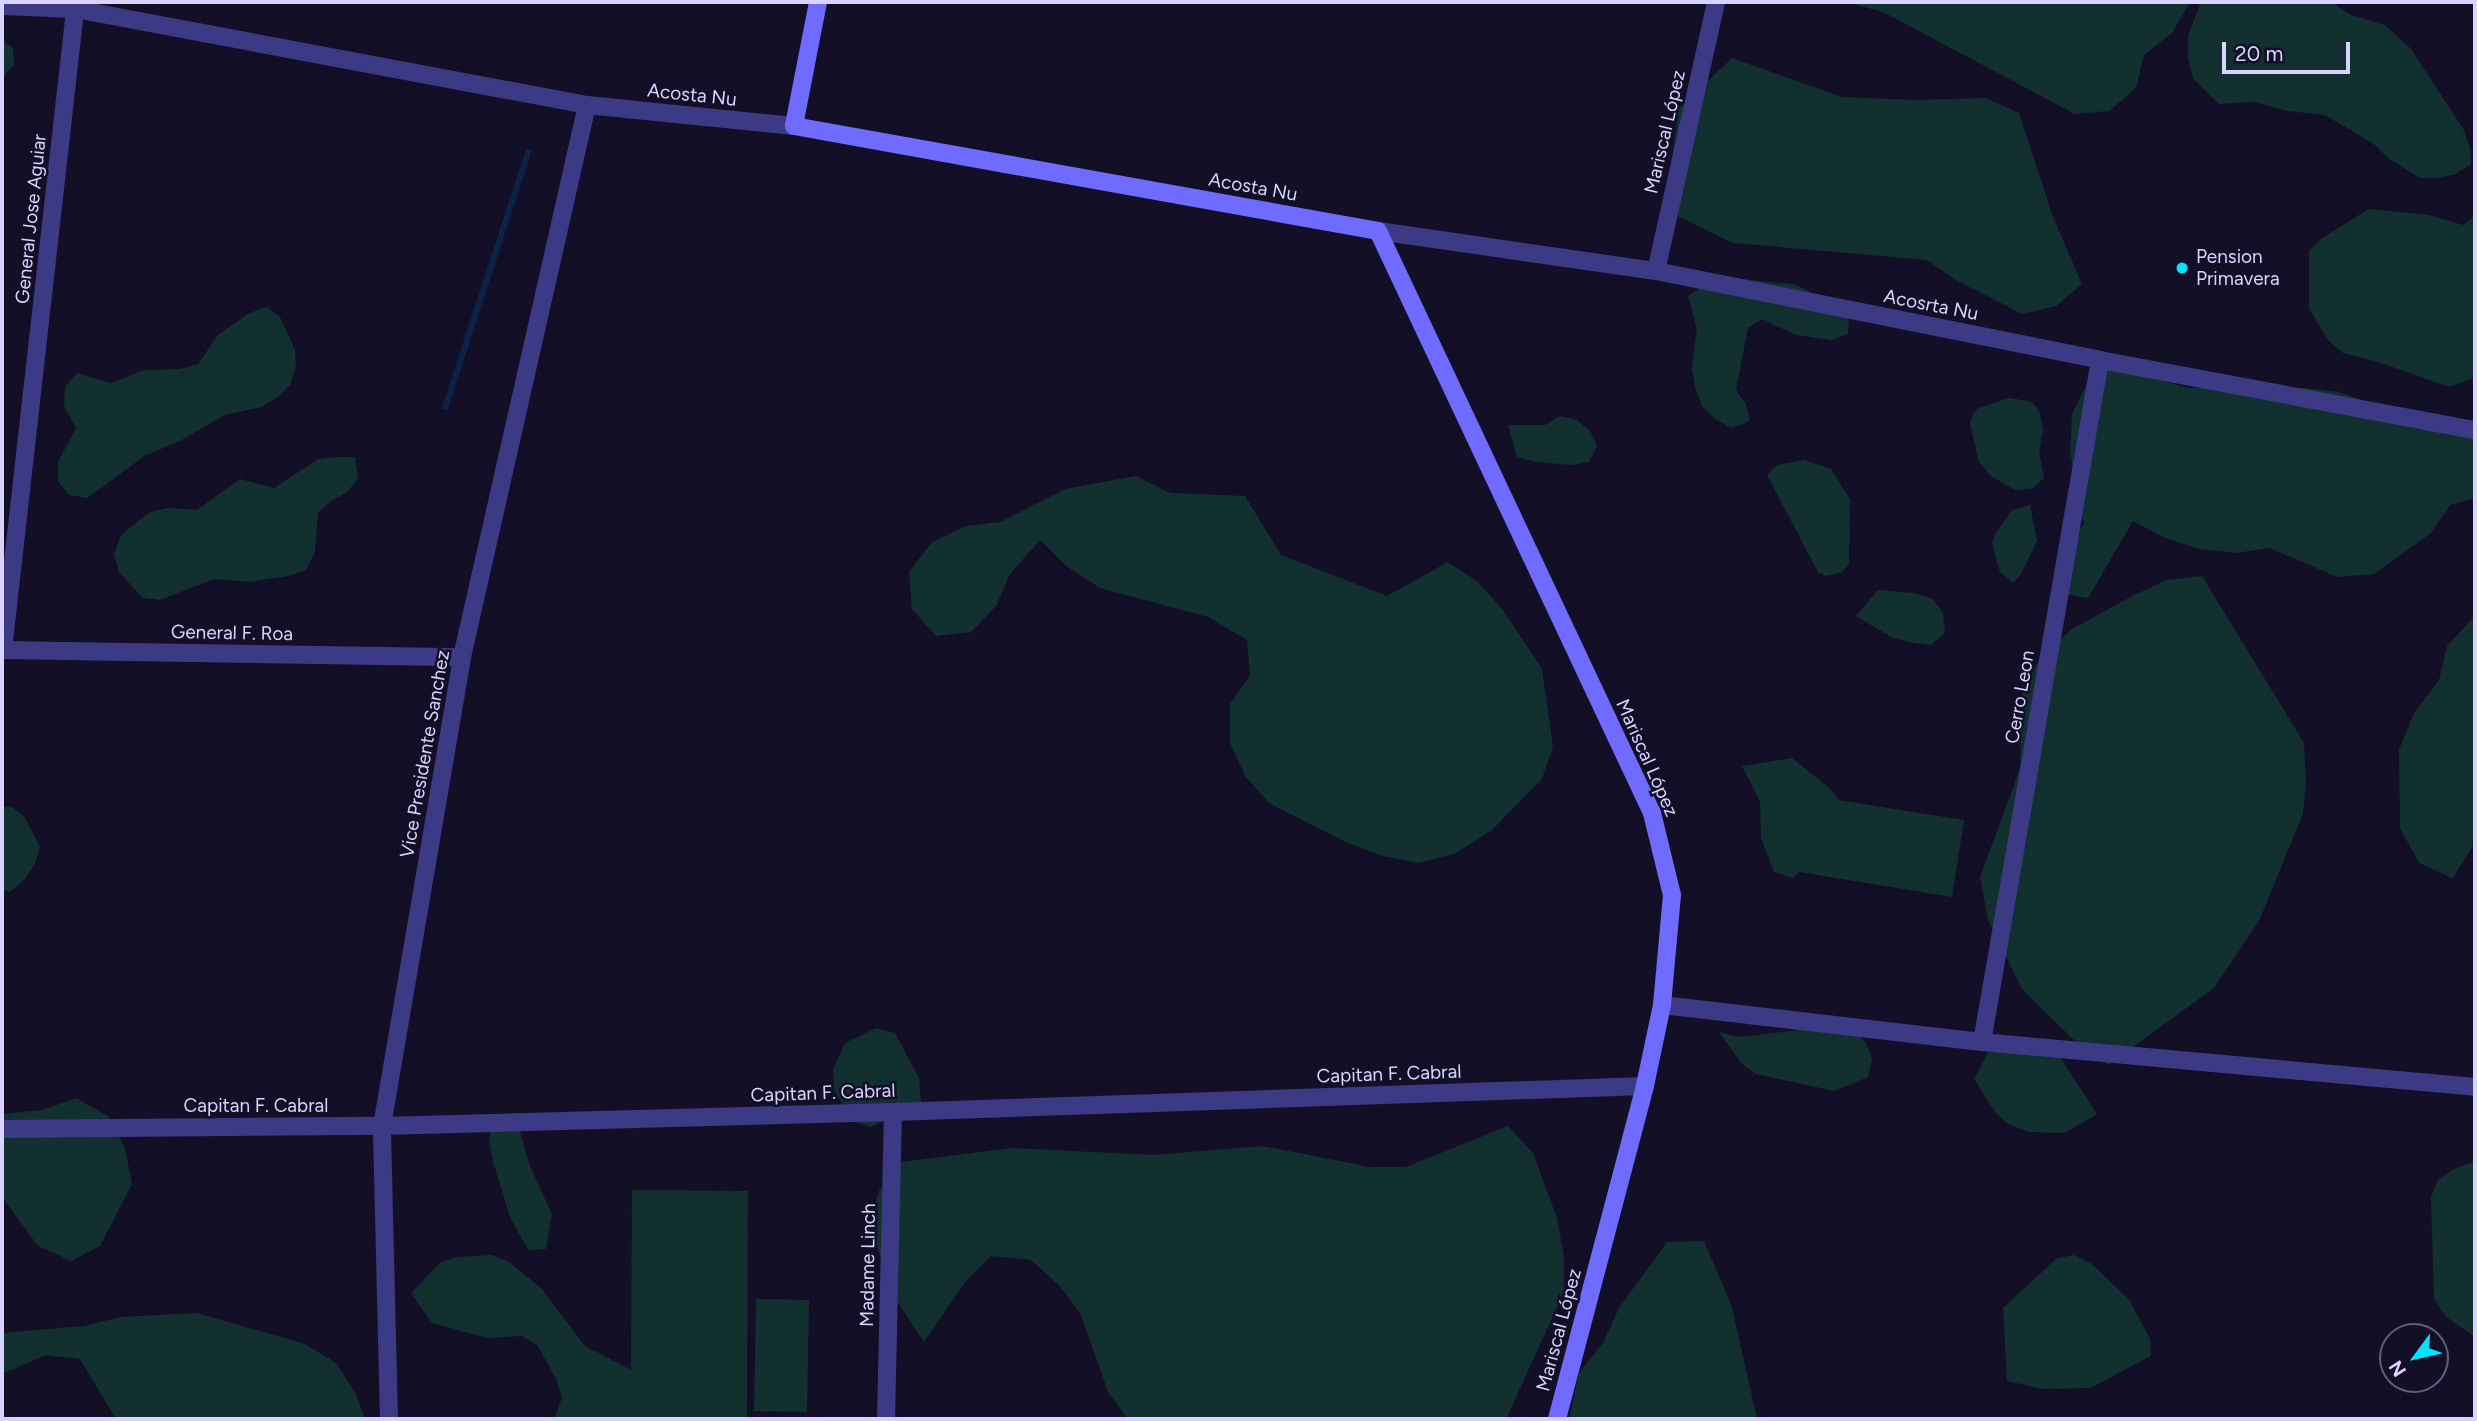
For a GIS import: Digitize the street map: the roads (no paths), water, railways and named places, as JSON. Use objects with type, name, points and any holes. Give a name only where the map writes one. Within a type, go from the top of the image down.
[{"type":"street","points":[[794,126],[818,2]]},
{"type":"street","name":"Mariscal López","points":[[1656,271],[1716,2]]},
{"type":"street","name":"Acosta Nu","points":[[2,6],[76,5],[587,105],[794,126],[1378,231]]},
{"type":"street","name":"General Jose Aguiar","points":[[3,650],[76,5]]},
{"type":"street","name":"Vice Presidente Sanchez","points":[[389,1419],[382,1126],[462,657],[587,105]]},
{"type":"street","name":"Mariscal López","points":[[1378,231],[1652,813],[1672,895],[1662,1005],[1645,1086],[1557,1419]]},
{"type":"street","name":"Acosrta Nu","points":[[1378,231],[1656,271],[2100,360],[2475,430]]},
{"type":"street","name":"Cerro Leon","points":[[1982,1042],[2100,360]]},
{"type":"street","name":"General F. Roa","points":[[3,650],[462,657]]},
{"type":"street","points":[[1662,1005],[1982,1042],[2474,1083]]},
{"type":"street","name":"Capitan F. Cabral","points":[[2,1129],[382,1126],[893,1112],[1645,1086]]},
{"type":"street","name":"Madame Linch","points":[[886,1419],[893,1112]]},
{"type":"water","points":[[526,149],[532,151],[447,410],[442,409]]},
{"type":"place","name":"Pension Primavera","points":[[2182,268]]}]
